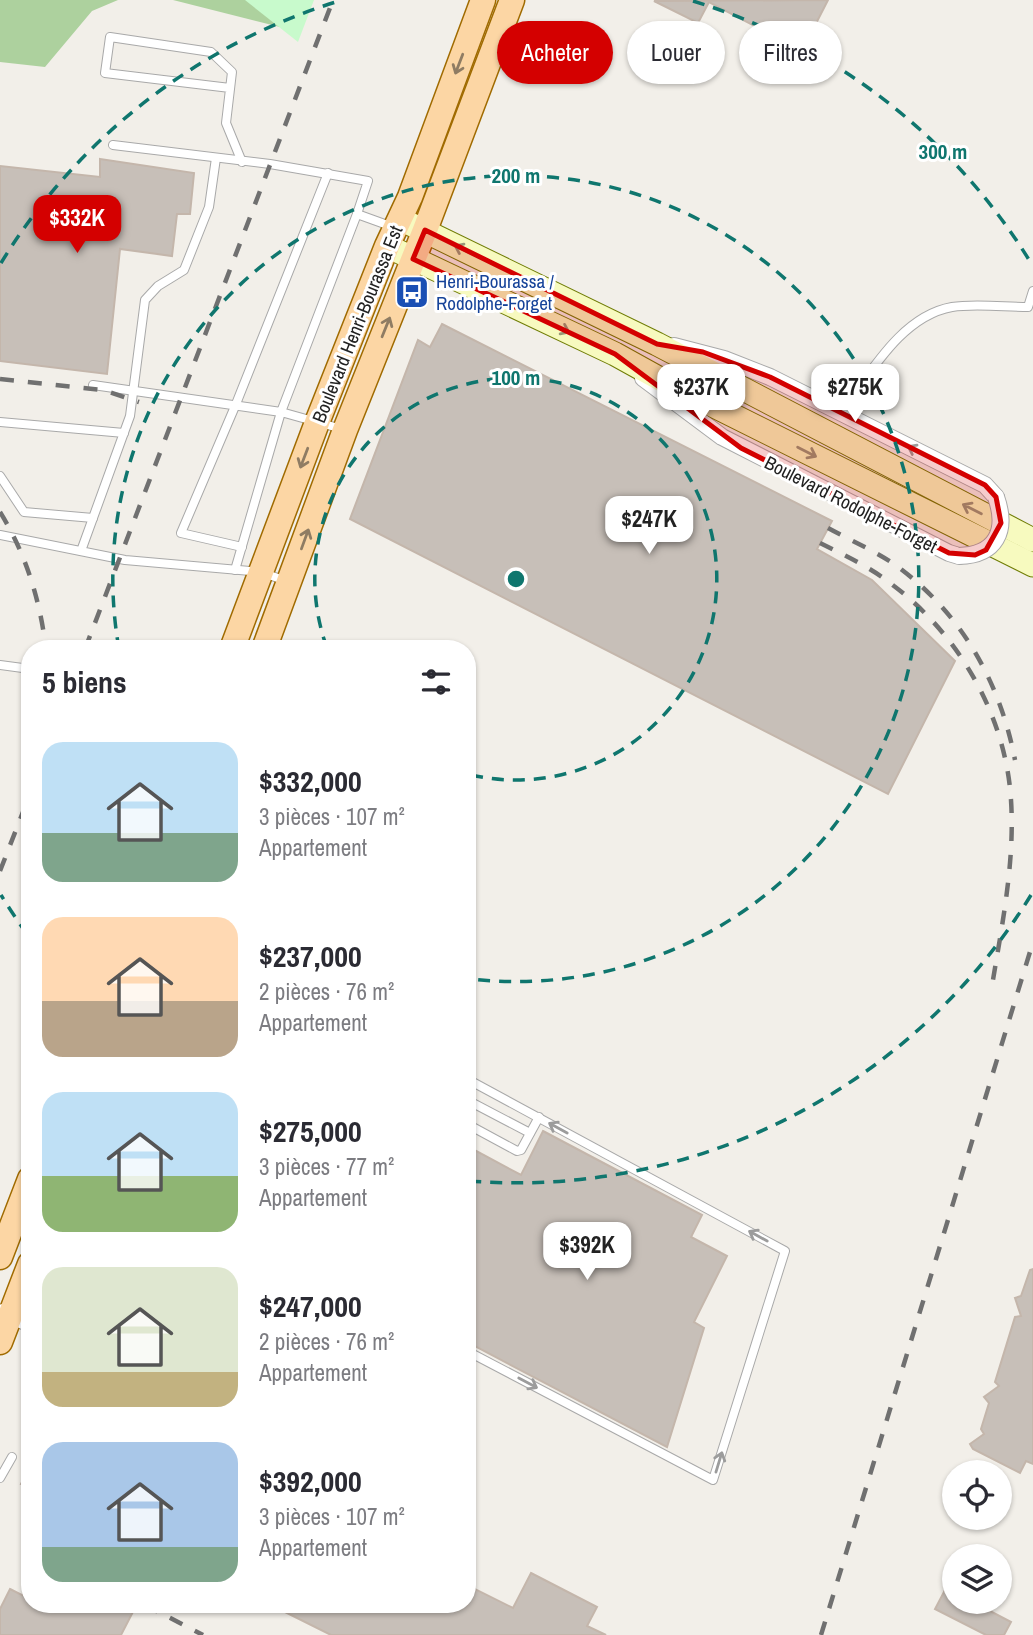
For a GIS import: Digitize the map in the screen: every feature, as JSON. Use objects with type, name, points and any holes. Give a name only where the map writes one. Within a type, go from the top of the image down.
[{"type":"main road","name":"Boulevard Henri-Bourassa Est","points":[[235,640],[318,420],[483,0]]},
{"type":"main road","name":"Boulevard Henri-Bourassa Est","points":[[267,640],[345,430],[425,230],[512,0]]},
{"type":"main road","points":[[2,1249],[21,1202]]},
{"type":"main road","points":[[0,1342],[21,1288]]},
{"type":"street","name":"Boulevard Rodolphe-Forget","points":[[394,231],[425,230],[657,344],[1033,540]]},
{"type":"street","name":"Boulevard Rodolphe-Forget","points":[[394,231],[413,258],[615,354],[1033,565]]},
{"type":"street","name":"Boulevard Rodolphe-Forget","points":[[615,354],[663,395],[722,437],[937,547],[959,556],[975,555],[986,550],[996,539],[1001,512],[996,498],[985,485],[770,377],[724,359],[677,346],[657,344]]},
{"type":"lane","points":[[230,88],[105,73],[110,37],[211,52],[232,72],[226,123],[242,162]]},
{"type":"lane","points":[[113,145],[328,173],[368,181],[281,412],[235,570]]},
{"type":"lane","points":[[82,551],[130,416],[145,300],[158,286],[184,270],[209,207],[216,158]]},
{"type":"lane","points":[[242,547],[181,533],[236,404],[328,173]]},
{"type":"lane","points":[[357,214],[394,231]]},
{"type":"lane","points":[[841,412],[905,330],[926,316],[953,307],[1028,307],[1033,291]]},
{"type":"lane","points":[[93,385],[281,412],[318,420],[345,430]]},
{"type":"lane","points":[[0,422],[124,433]]},
{"type":"lane","points":[[0,476],[24,512],[93,518]]},
{"type":"lane","points":[[0,535],[125,560],[261,572],[289,582]]},
{"type":"lane","points":[[0,665],[21,668]]},
{"type":"lane","points":[[476,1084],[785,1251],[713,1480],[476,1356]]},
{"type":"lane","points":[[476,1105],[530,1133]]},
{"type":"lane","points":[[476,1129],[517,1151],[521,1150],[539,1117]]},
{"type":"lane","points":[[0,1478],[12,1457]]},
{"type":"highlighted area","points":[[425,230],[657,344],[703,352],[770,377],[985,485],[996,497],[1001,523],[986,550],[975,555],[949,553],[741,448],[615,354],[413,259]]},
{"type":"green space","points":[[0,0],[118,0],[92,11],[45,67],[0,62]]},
{"type":"green space","points":[[173,0],[291,0],[280,27]]},
{"type":"green space","points":[[245,0],[314,0],[298,42]]},
{"type":"building","points":[[828,0],[817,21],[745,21],[709,2],[699,21],[694,21],[654,1]]},
{"type":"building","points":[[100,159],[194,173],[190,214],[177,214],[172,256],[120,249],[107,374],[0,361],[0,166],[100,177]]},
{"type":"building","points":[[442,324],[832,521],[817,549],[872,580],[955,661],[888,794],[350,519],[418,340],[430,347]]},
{"type":"building","points":[[543,1131],[702,1215],[691,1237],[727,1256],[694,1322],[704,1328],[667,1447],[476,1347],[476,1151],[521,1175]]},
{"type":"building","points":[[1033,1269],[1033,1464],[1026,1461],[1020,1473],[1012,1469],[1012,1460],[995,1460],[973,1449],[970,1444],[984,1434],[981,1429],[989,1403],[984,1397],[999,1386],[995,1382],[1015,1317],[1021,1316],[1015,1298],[1021,1296],[1030,1270]]},
{"type":"building","points":[[531,1573],[597,1607],[587,1626],[606,1635],[331,1635],[287,1613],[476,1613],[476,1590],[513,1608]]},
{"type":"building","points":[[10,1589],[21,1594],[21,1613],[132,1613],[121,1635],[0,1635],[0,1609]]},
{"type":"building","points":[[942,1596],[942,1613],[935,1609]]},
{"type":"building","points":[[945,1614],[996,1614],[1011,1622],[1004,1635],[986,1635]]},
{"type":"railway","points":[[88,640],[333,0]]},
{"type":"railway","points":[[0,379],[103,390],[139,402]]},
{"type":"railway","points":[[0,512],[17,544],[30,578],[44,640]]},
{"type":"railway","points":[[828,528],[894,564],[939,603],[974,650],[988,676],[999,703],[1015,760]]},
{"type":"railway","points":[[820,543],[877,574],[918,606],[959,654],[989,709],[1007,769],[1012,823],[1007,893],[992,986]]},
{"type":"railway","points":[[0,871],[21,817]]},
{"type":"railway","points":[[821,1635],[1033,942]]},
{"type":"railway","points":[[160,1613],[203,1635]]},
{"type":"place","name":"Henri-Bourassa / Rodolphe-Forget","points":[[412,292]]}]
